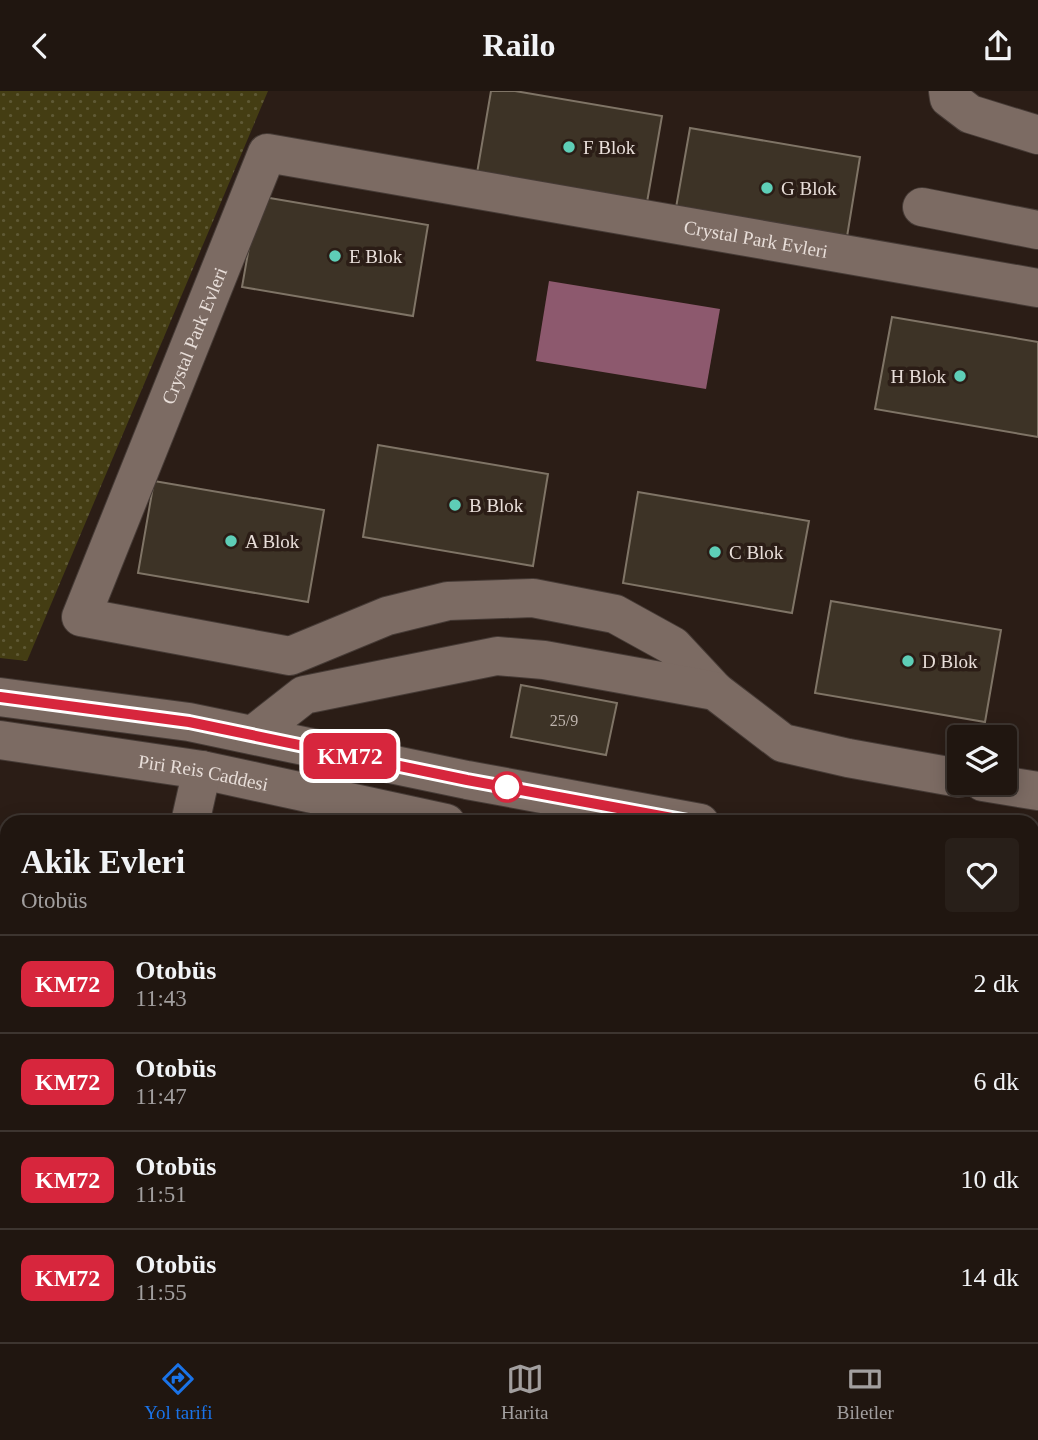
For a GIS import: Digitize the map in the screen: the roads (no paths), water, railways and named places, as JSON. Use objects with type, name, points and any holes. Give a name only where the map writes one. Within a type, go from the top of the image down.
[{"type":"street","points":[[948,91],[949,98],[970,114],[1038,135]]},
{"type":"street","name":"Crystal Park Evleri","points":[[947,776],[783,743],[715,691],[673,646],[615,614],[533,599],[448,601],[399,613],[289,656],[81,617],[267,153],[1038,288]]},
{"type":"street","points":[[922,207],[1038,230]]},
{"type":"street","name":"Crystal Park Evleri","points":[[253,736],[304,695],[498,656],[544,660],[715,691]]},
{"type":"street","points":[[0,697],[189,722],[467,780],[657,815]]},
{"type":"street","name":"Piri Reis Caddesi","points":[[0,740],[202,770],[409,815]]},
{"type":"street","points":[[192,815],[202,770]]},
{"type":"street","points":[[1017,788],[1038,791]]},
{"type":"place","name":"F Blok","points":[[569,147]]},
{"type":"place","name":"G Blok","points":[[767,188]]},
{"type":"place","name":"E Blok","points":[[335,256]]},
{"type":"place","name":"H Blok","points":[[960,376]]},
{"type":"place","name":"B Blok","points":[[455,505]]},
{"type":"place","name":"A Blok","points":[[231,541]]},
{"type":"place","name":"C Blok","points":[[715,552]]},
{"type":"place","name":"D Blok","points":[[908,661]]}]
